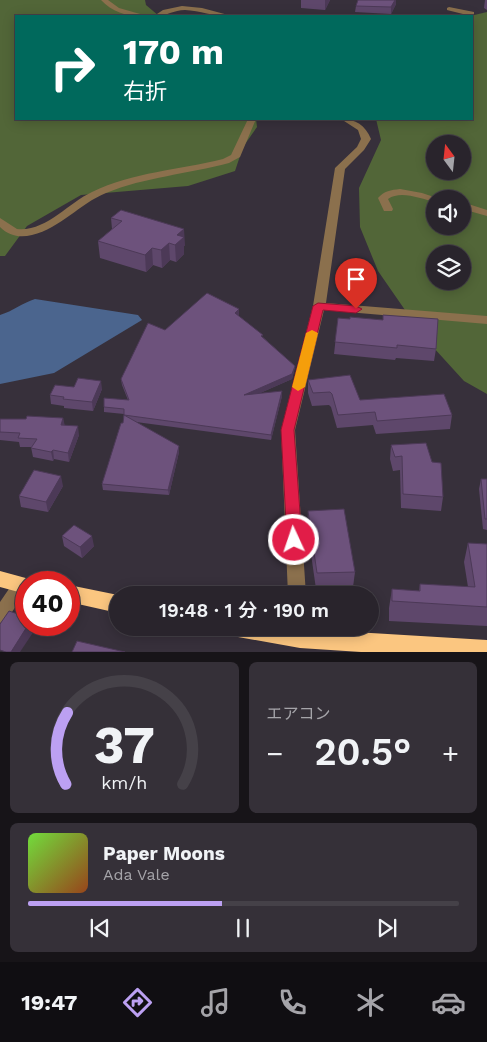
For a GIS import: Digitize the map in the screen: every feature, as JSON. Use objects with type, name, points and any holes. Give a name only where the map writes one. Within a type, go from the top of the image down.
[{"type":"highway","points":[[0,579],[15,583]]},
{"type":"highway","points":[[80,596],[109,602]]},
{"type":"highway","points":[[279,636],[299,640],[487,650]]},
{"type":"street","points":[[104,0],[117,10],[139,15]]},
{"type":"street","points":[[159,15],[173,9],[190,8],[223,15]]},
{"type":"street","points":[[449,9],[472,13],[472,15]]},
{"type":"street","points":[[0,222],[8,230],[15,233],[33,231],[48,225],[85,199],[110,188],[134,180],[226,161],[235,157],[252,120]]},
{"type":"street","points":[[297,586],[288,430],[318,306],[340,168],[361,148],[366,139],[362,129],[347,120]]},
{"type":"street","points":[[388,209],[382,198],[387,195],[404,193],[426,197]]},
{"type":"street","points":[[471,208],[487,213]]},
{"type":"street","points":[[318,306],[487,320]]},
{"type":"street","points":[[0,616],[15,597]]},
{"type":"green space","points":[[0,0],[145,0],[146,5],[158,15],[15,15],[15,120],[256,120],[257,127],[243,147],[235,171],[188,186],[81,195],[27,226],[5,256],[0,256]]},
{"type":"green space","points":[[487,12],[487,394],[464,381],[423,336],[378,271],[360,227],[359,188],[381,140],[376,120],[473,120],[473,15]]},
{"type":"water","points":[[35,299],[138,315],[142,320],[54,373],[0,384],[0,315]]},
{"type":"building","points":[[358,0],[395,0],[391,7],[356,6]]},
{"type":"building","points":[[121,210],[184,229],[177,235],[184,237],[175,245],[169,243],[161,250],[152,248],[145,255],[98,241],[122,221],[111,218]]},
{"type":"building","points":[[207,293],[239,309],[235,313],[263,335],[261,336],[295,366],[292,374],[244,395],[282,391],[271,435],[124,415],[124,409],[104,407],[104,398],[129,400],[121,379],[148,323],[165,330]]},
{"type":"building","points":[[383,315],[438,319],[436,349],[397,345],[397,348],[335,342],[338,318],[350,319],[350,317],[383,320]]},
{"type":"building","points":[[350,375],[360,400],[444,394],[452,415],[377,421],[375,412],[338,415],[332,394],[330,392],[313,393],[308,380]]},
{"type":"building","points":[[78,378],[101,381],[92,402],[63,399],[64,397],[50,395],[55,385],[74,387]]},
{"type":"building","points":[[124,415],[179,446],[168,490],[102,484]]},
{"type":"building","points":[[27,416],[63,418],[61,425],[78,426],[68,453],[31,448],[37,439],[18,438],[20,433],[0,432],[0,419],[26,419]]},
{"type":"building","points":[[426,443],[432,462],[441,463],[443,497],[403,494],[402,456],[395,457],[391,445]]},
{"type":"building","points":[[34,470],[61,476],[46,502],[19,496]]},
{"type":"building","points":[[481,479],[487,479],[487,519],[485,519]]},
{"type":"building","points":[[344,509],[355,572],[317,573],[308,511]]},
{"type":"building","points":[[74,525],[92,536],[80,547],[62,536]]},
{"type":"building","points":[[468,543],[487,544],[487,607],[392,601],[392,589],[420,591],[420,584],[475,587]]},
{"type":"building","points":[[9,611],[15,613],[15,636],[21,636],[11,652],[6,652],[0,650],[0,624]]},
{"type":"building","points":[[77,641],[125,652],[72,652]]},
{"type":"slow traffic","points":[[298,387],[312,333]]},
{"type":"route","points":[[294,540],[288,430],[318,306],[356,309]]}]
